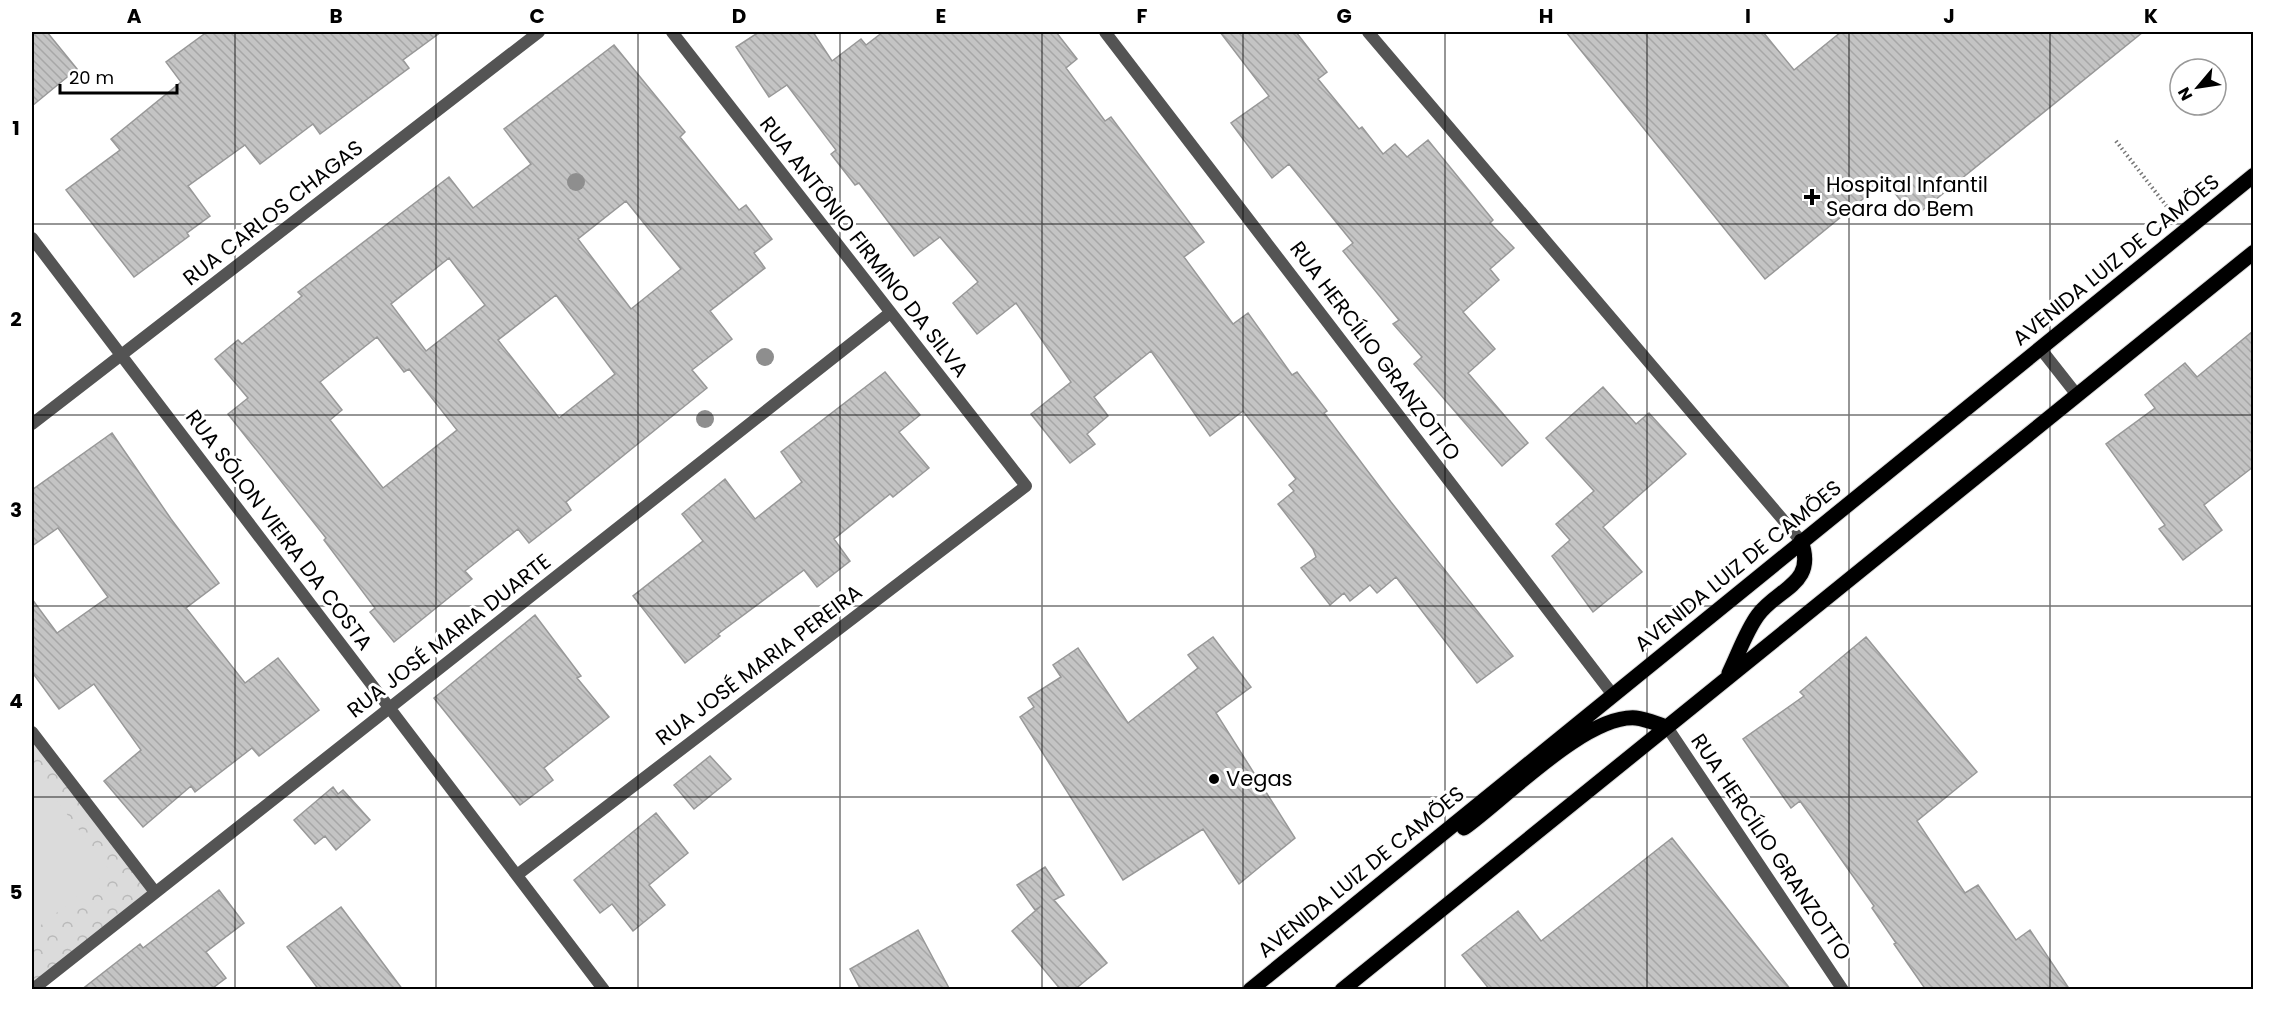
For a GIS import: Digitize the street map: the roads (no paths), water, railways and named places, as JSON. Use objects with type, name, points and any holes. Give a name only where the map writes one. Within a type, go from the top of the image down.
[{"type":"main road","name":"AVENIDA LUIZ DE CAMÕES","points":[[1250,990],[2253,175]]},
{"type":"main road","points":[[1342,990],[2253,252]]},
{"type":"main road","points":[[1726,679],[1759,614],[1797,580],[1806,566],[1806,554],[1802,541]]},
{"type":"main road","points":[[1374,888],[1482,815],[1579,736],[1609,722],[1635,718],[1667,727]]},
{"type":"street","name":"RUA CARLOS CHAGAS","points":[[32,424],[539,32]]},
{"type":"street","name":"RUA ANTÔNIO FIRMINO DA SILVA","points":[[672,32],[1026,486]]},
{"type":"street","name":"RUA HERCÍLIO GRANZOTTO","points":[[1106,32],[1613,695]]},
{"type":"street","points":[[1368,32],[1802,541]]},
{"type":"street","name":"RUA SÓLON VIEIRA DA COSTA","points":[[32,238],[604,990]]},
{"type":"street","name":"RUA JOSÉ MARIA DUARTE","points":[[32,990],[891,313]]},
{"type":"street","points":[[2040,348],[2077,395]]},
{"type":"street","name":"RUA JOSÉ MARIA PEREIRA","points":[[517,875],[1026,486]]},
{"type":"street","name":"RUA HERCÍLIO GRANZOTTO","points":[[1667,727],[1843,990]]},
{"type":"street","points":[[32,732],[155,892]]},
{"type":"place","name":"Hospital Infantil Seara do Bem","points":[[1812,197]]},
{"type":"place","name":"Vegas","points":[[1214,779]]}]
